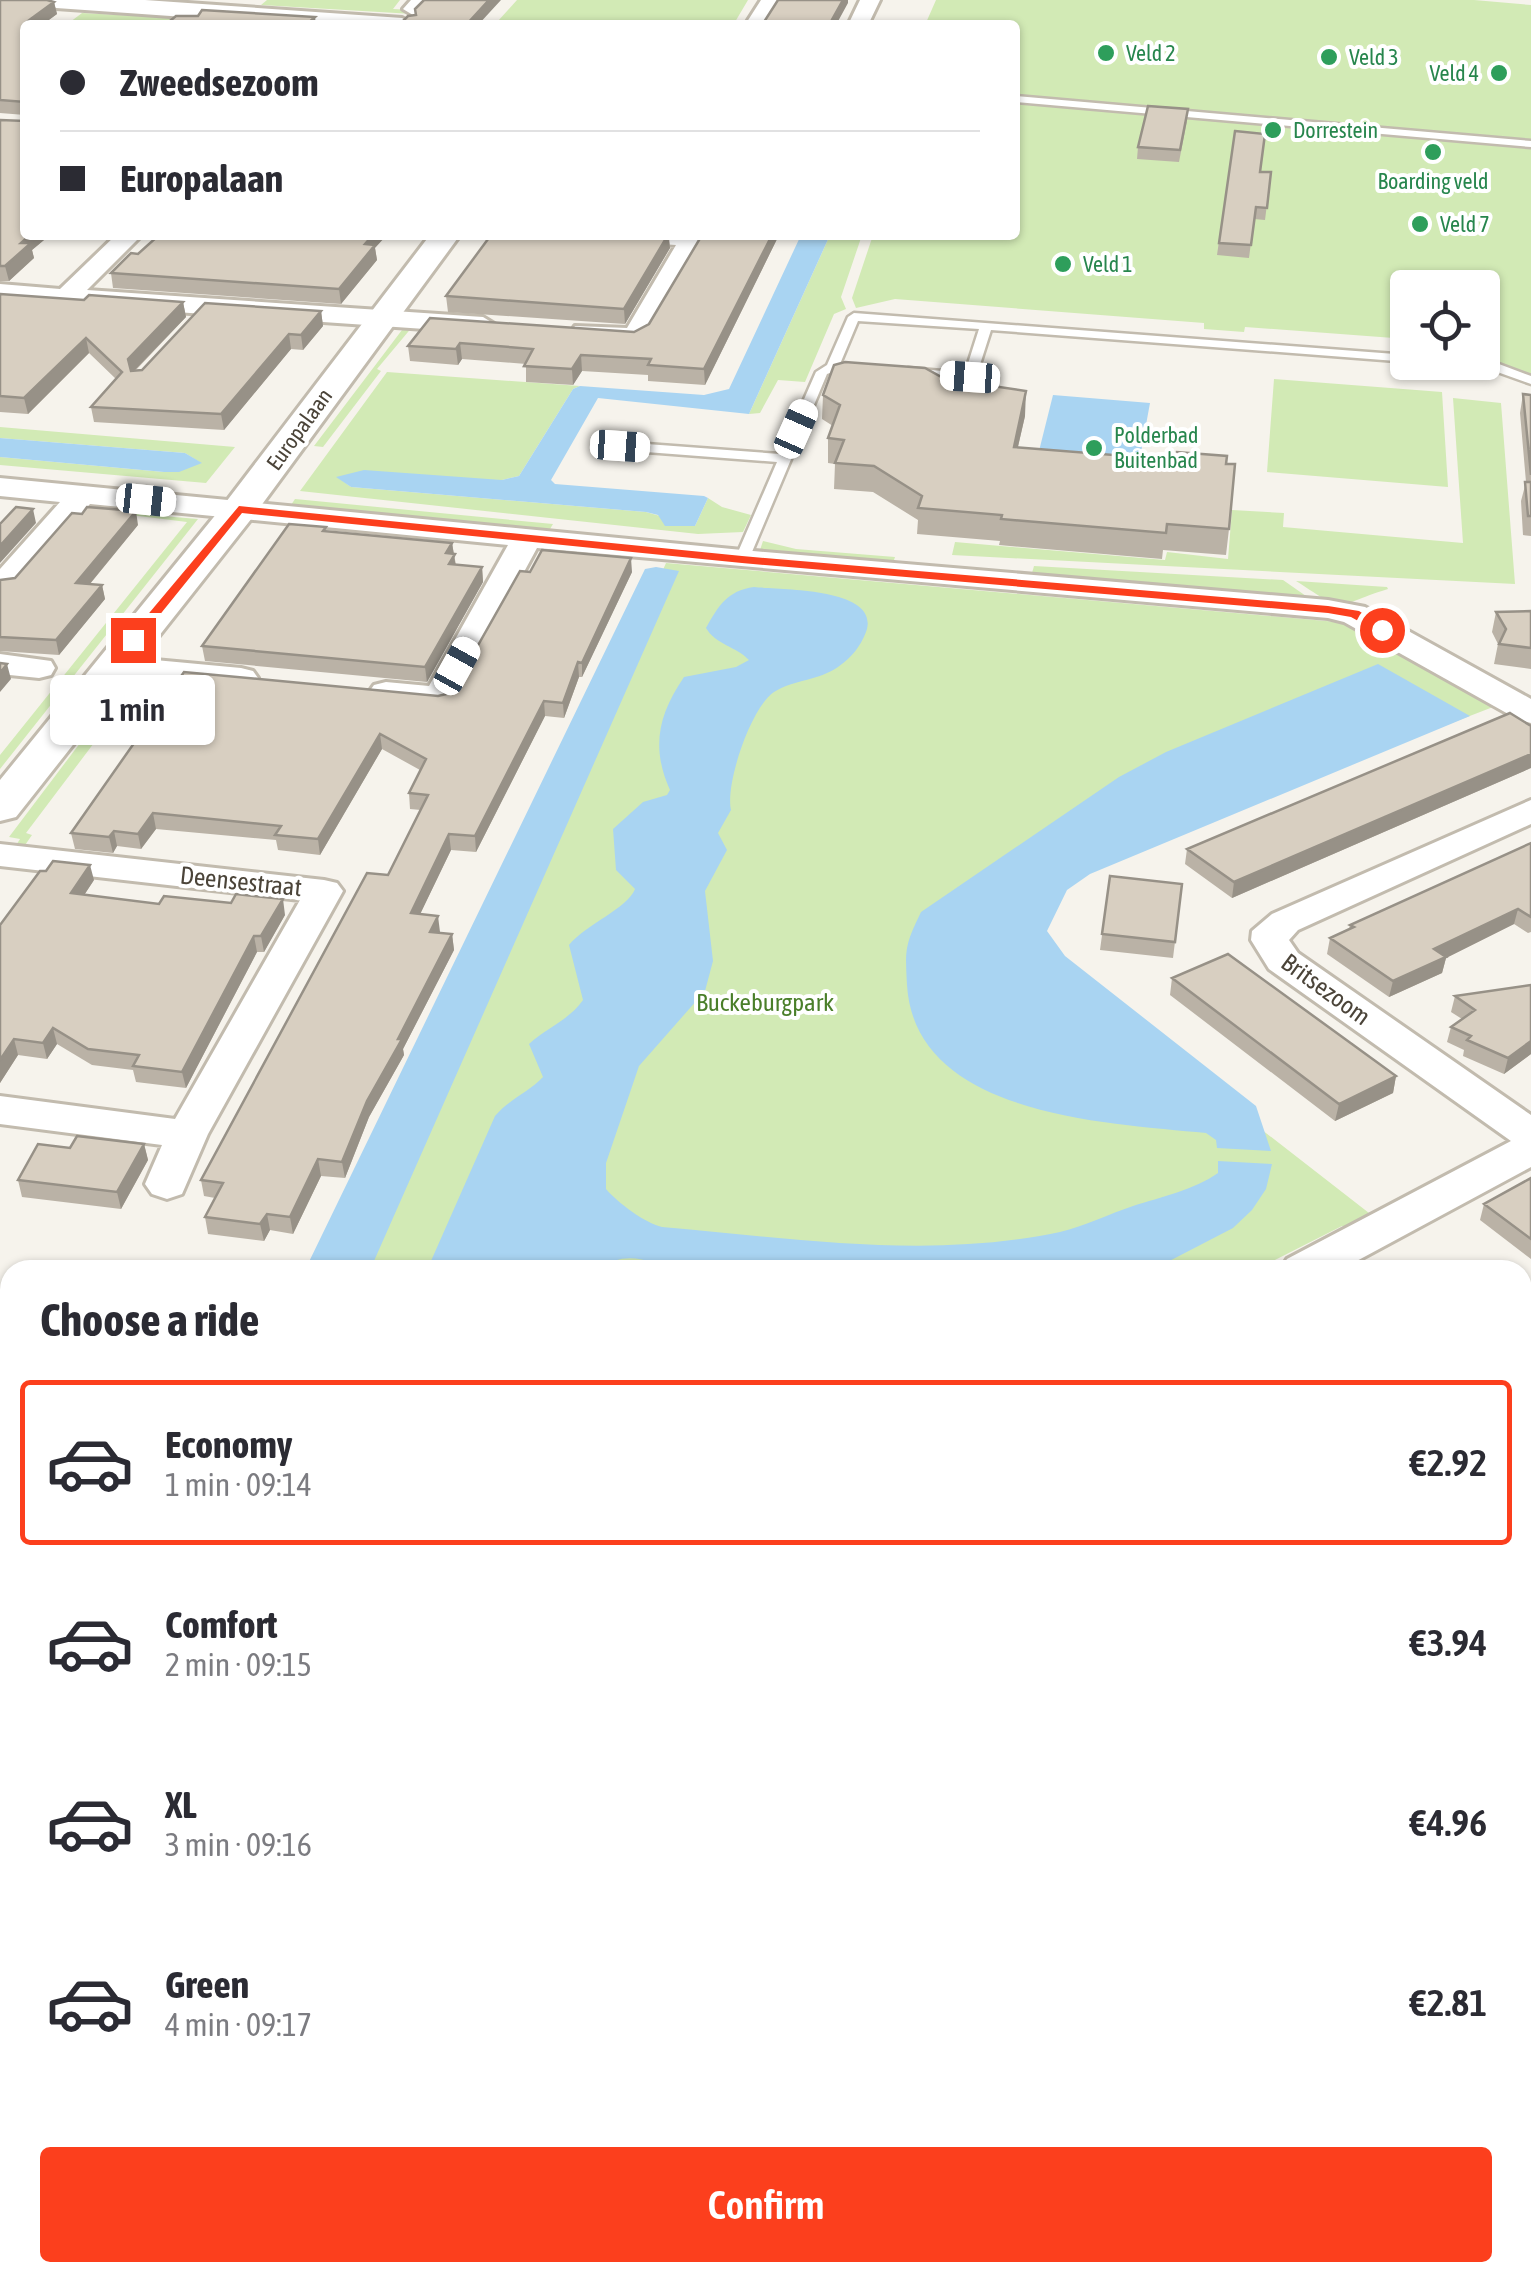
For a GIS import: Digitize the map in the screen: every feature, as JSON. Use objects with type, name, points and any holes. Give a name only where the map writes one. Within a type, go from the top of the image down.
[{"type":"street","points":[[42,0],[317,20]]},
{"type":"street","points":[[357,20],[412,11]]},
{"type":"street","points":[[66,296],[125,240]]},
{"type":"street","name":"Europalaan","points":[[0,808],[239,510],[441,240]]},
{"type":"street","points":[[551,330],[635,336],[691,240]]},
{"type":"street","points":[[0,292],[202,313],[516,327]]},
{"type":"street","points":[[0,487],[1354,614],[1531,713]]},
{"type":"street","points":[[4,584],[83,494]]},
{"type":"street","points":[[360,690],[440,698],[526,538]]},
{"type":"street","points":[[0,664],[39,668]]},
{"type":"street","points":[[112,666],[282,682]]},
{"type":"street","name":"Britsezoom","points":[[1520,1113],[1284,961],[1270,940],[1271,931],[1284,922],[1531,811]]},
{"type":"street","name":"Deensestraat","points":[[0,855],[324,891],[188,1134],[167,1184]]},
{"type":"street","points":[[0,1110],[188,1134]]},
{"type":"street","points":[[1323,1260],[1531,1148]]},
{"type":"lane","points":[[1020,99],[1531,144]]},
{"type":"lane","points":[[742,559],[822,372],[832,366],[854,316],[1390,357]]},
{"type":"lane","points":[[891,371],[970,377],[986,326]]},
{"type":"lane","points":[[832,366],[871,370]]},
{"type":"lane","points":[[1500,369],[1531,380]]},
{"type":"lane","points":[[620,446],[784,458]]},
{"type":"green space","points":[[267,0],[400,0],[393,9],[433,11],[430,15],[261,5]]},
{"type":"green space","points":[[517,0],[748,0],[736,20],[499,20]]},
{"type":"green space","name":"Dorrestein","points":[[936,0],[1474,0],[1531,5],[1531,374],[1500,363],[1500,270],[1390,270],[1390,338],[1245,327],[1244,332],[1204,329],[1204,323],[895,299],[856,308],[852,298],[871,240],[1020,240],[1020,20],[927,20]]},
{"type":"green space","points":[[82,13],[191,19],[187,20],[73,20]]},
{"type":"green space","points":[[828,240],[860,240],[841,297],[846,309],[834,314],[805,382],[778,380],[760,413],[749,414]]},
{"type":"green space","points":[[405,326],[413,326],[377,369],[381,371],[323,447],[314,446]]},
{"type":"green space","points":[[387,372],[580,386],[573,389],[519,476],[502,480],[339,478],[351,487],[646,512],[695,526],[708,498],[722,507],[751,515],[743,532],[698,534],[300,491]]},
{"type":"green space","points":[[1274,379],[1442,392],[1448,487],[1267,472]]},
{"type":"green space","points":[[1453,398],[1501,403],[1515,584],[952,555],[955,542],[1165,560],[1167,552],[1228,559],[1232,510],[1284,513],[1283,527],[1463,543]]},
{"type":"green space","points":[[0,427],[235,447],[206,483],[0,465],[0,457],[164,472],[201,463],[185,453],[0,438]]},
{"type":"green space","points":[[295,499],[553,524],[550,529],[291,505]]},
{"type":"green space","points":[[90,510],[198,519],[0,769],[0,755],[187,522]]},
{"type":"green space","points":[[763,541],[796,549],[895,557],[892,566],[759,553]]},
{"type":"green space","name":"Buckeburgpark","points":[[666,563],[1337,622],[1354,627],[1493,707],[1058,875],[1023,931],[1239,1112],[1378,1220],[1358,1228],[1342,1226],[1275,1260],[358,1260]]},
{"type":"green space","points":[[1034,566],[1283,580],[1316,603],[1050,580],[1032,573]]},
{"type":"green space","points":[[1296,581],[1387,587],[1388,589],[1340,605]]},
{"type":"green space","points":[[130,677],[149,680],[137,686],[26,833],[32,835],[23,848],[15,847],[20,839],[9,837]]},
{"type":"water","points":[[799,240],[828,240],[749,414],[598,398],[551,480],[555,484],[704,496],[708,498],[695,526],[665,526],[658,515],[646,512],[351,487],[336,477],[364,470],[502,480],[519,476],[573,389],[580,386],[704,395],[729,389]]},
{"type":"water","points":[[1053,395],[1150,403],[1139,463],[1038,455]]},
{"type":"water","points":[[0,438],[185,453],[202,463],[179,472],[164,472],[0,457]]},
{"type":"water","points":[[645,569],[679,571],[374,1260],[310,1260]]},
{"type":"water","points":[[754,587],[845,599],[859,606],[867,617],[866,632],[855,651],[838,667],[774,692],[749,729],[732,783],[731,810],[718,833],[727,850],[705,891],[713,961],[705,991],[639,1066],[606,1163],[606,1189],[632,1212],[662,1227],[811,1241],[961,1245],[1079,1227],[1199,1184],[1218,1173],[1218,1161],[1272,1164],[1266,1189],[1233,1228],[1171,1260],[431,1260],[495,1116],[543,1077],[529,1044],[583,1000],[569,945],[624,903],[635,889],[616,870],[613,829],[643,802],[667,795],[670,790],[659,746],[663,718],[675,691],[684,677],[736,667],[749,660],[706,628],[725,600]]},
{"type":"water","points":[[1378,664],[1470,716],[1090,874],[1067,890],[1047,931],[1065,956],[1256,1106],[1271,1151],[1217,1148],[1216,1140],[1206,1133],[1071,1117],[1023,1105],[980,1087],[943,1062],[918,1029],[907,985],[907,947],[921,912],[1119,777],[1166,752]]},
{"type":"building","points":[[0,0],[54,2],[29,20],[20,20],[20,102],[0,100]]},
{"type":"building","points":[[424,0],[489,0],[471,20],[404,20],[416,15],[415,9]]},
{"type":"building","points":[[778,0],[843,0],[832,20],[765,20]]},
{"type":"building","points":[[202,10],[315,17],[171,20],[176,16],[198,16]]},
{"type":"building","points":[[1148,106],[1188,109],[1180,150],[1138,147]]},
{"type":"building","points":[[0,120],[20,121],[20,240],[31,243],[5,266],[0,266]]},
{"type":"building","points":[[1235,131],[1265,134],[1260,172],[1271,172],[1267,208],[1256,207],[1251,245],[1219,243]]},
{"type":"building","points":[[153,240],[369,240],[365,244],[375,245],[339,289],[111,273],[131,253],[138,254]]},
{"type":"building","points":[[487,240],[665,240],[624,309],[446,296]]},
{"type":"building","points":[[699,240],[769,240],[704,369],[648,365],[651,359],[581,355],[572,369],[524,366],[533,349],[460,343],[456,349],[408,346],[430,318],[634,332],[649,324]]},
{"type":"building","points":[[0,294],[183,302],[128,359],[131,371],[142,370],[205,303],[321,311],[301,335],[289,334],[221,414],[91,407],[122,372],[86,338],[24,398],[0,396]]},
{"type":"building","points":[[845,362],[925,368],[945,379],[1026,391],[1014,447],[1176,460],[1177,452],[1227,456],[1226,464],[1235,464],[1229,529],[1167,524],[1166,533],[918,508],[922,496],[874,466],[835,463],[844,440],[828,438],[840,405],[823,395],[834,365]]},
{"type":"building","points":[[1523,394],[1531,395],[1531,475]]},
{"type":"building","points":[[1525,482],[1531,482],[1531,516],[1528,516]]},
{"type":"building","points":[[16,507],[33,509],[0,546],[0,524]]},
{"type":"building","points":[[87,507],[136,511],[76,583],[102,585],[56,640],[0,637],[0,580],[15,578],[72,513],[82,514]]},
{"type":"building","points":[[289,524],[326,527],[323,531],[452,543],[446,553],[455,554],[449,564],[482,567],[425,667],[202,646]]},
{"type":"building","points":[[542,550],[631,558],[582,663],[578,662],[563,703],[544,701],[475,836],[449,834],[411,913],[438,916],[430,932],[452,934],[398,1039],[402,1039],[367,1101],[342,1162],[318,1159],[290,1217],[267,1214],[260,1224],[205,1217],[223,1183],[201,1180],[367,873],[388,875],[428,795],[409,793],[426,759],[380,734],[318,839],[275,835],[281,826],[153,813],[138,834],[114,831],[109,837],[71,833],[184,672],[438,696],[451,693],[520,571],[530,572]]},
{"type":"building","points":[[1531,611],[1531,648],[1499,644],[1506,629],[1496,612]]},
{"type":"building","points":[[1510,713],[1531,726],[1531,754],[1234,882],[1187,849]]},
{"type":"building","points":[[1531,843],[1531,917],[1518,909],[1434,949],[1446,957],[1393,981],[1330,938],[1354,927],[1350,925]]},
{"type":"building","points":[[53,861],[90,865],[71,893],[159,904],[164,896],[231,903],[236,894],[283,899],[261,936],[254,936],[182,1072],[133,1066],[139,1055],[88,1049],[53,1028],[43,1043],[14,1039],[0,1060],[0,925],[40,871],[46,871]]},
{"type":"building","points":[[1110,876],[1182,884],[1175,942],[1102,934]]},
{"type":"building","points":[[1228,954],[1396,1076],[1339,1104],[1172,978]]},
{"type":"building","points":[[1531,985],[1531,1041],[1508,1058],[1467,1040],[1471,1036],[1451,1027],[1475,1010],[1455,996]]},
{"type":"building","points":[[77,1136],[144,1144],[117,1192],[18,1180],[38,1144],[70,1148]]},
{"type":"building","points":[[1531,1178],[1531,1239],[1484,1204]]},
{"type":"place","name":"Veld 2","points":[[1106,53]]},
{"type":"place","name":"Veld 3","points":[[1329,57]]},
{"type":"place","name":"Veld 4","points":[[1499,73]]},
{"type":"place","name":"Dorrestein","points":[[1273,130]]},
{"type":"place","name":"Boarding veld","points":[[1433,152]]},
{"type":"place","name":"Veld 7","points":[[1420,224]]},
{"type":"place","name":"Veld 1","points":[[1063,264]]},
{"type":"place","name":"Polderbad Buitenbad","points":[[1094,448]]},
{"type":"route","points":[[133,640],[239,510],[742,559],[1328,609],[1354,614],[1382,630]]}]
